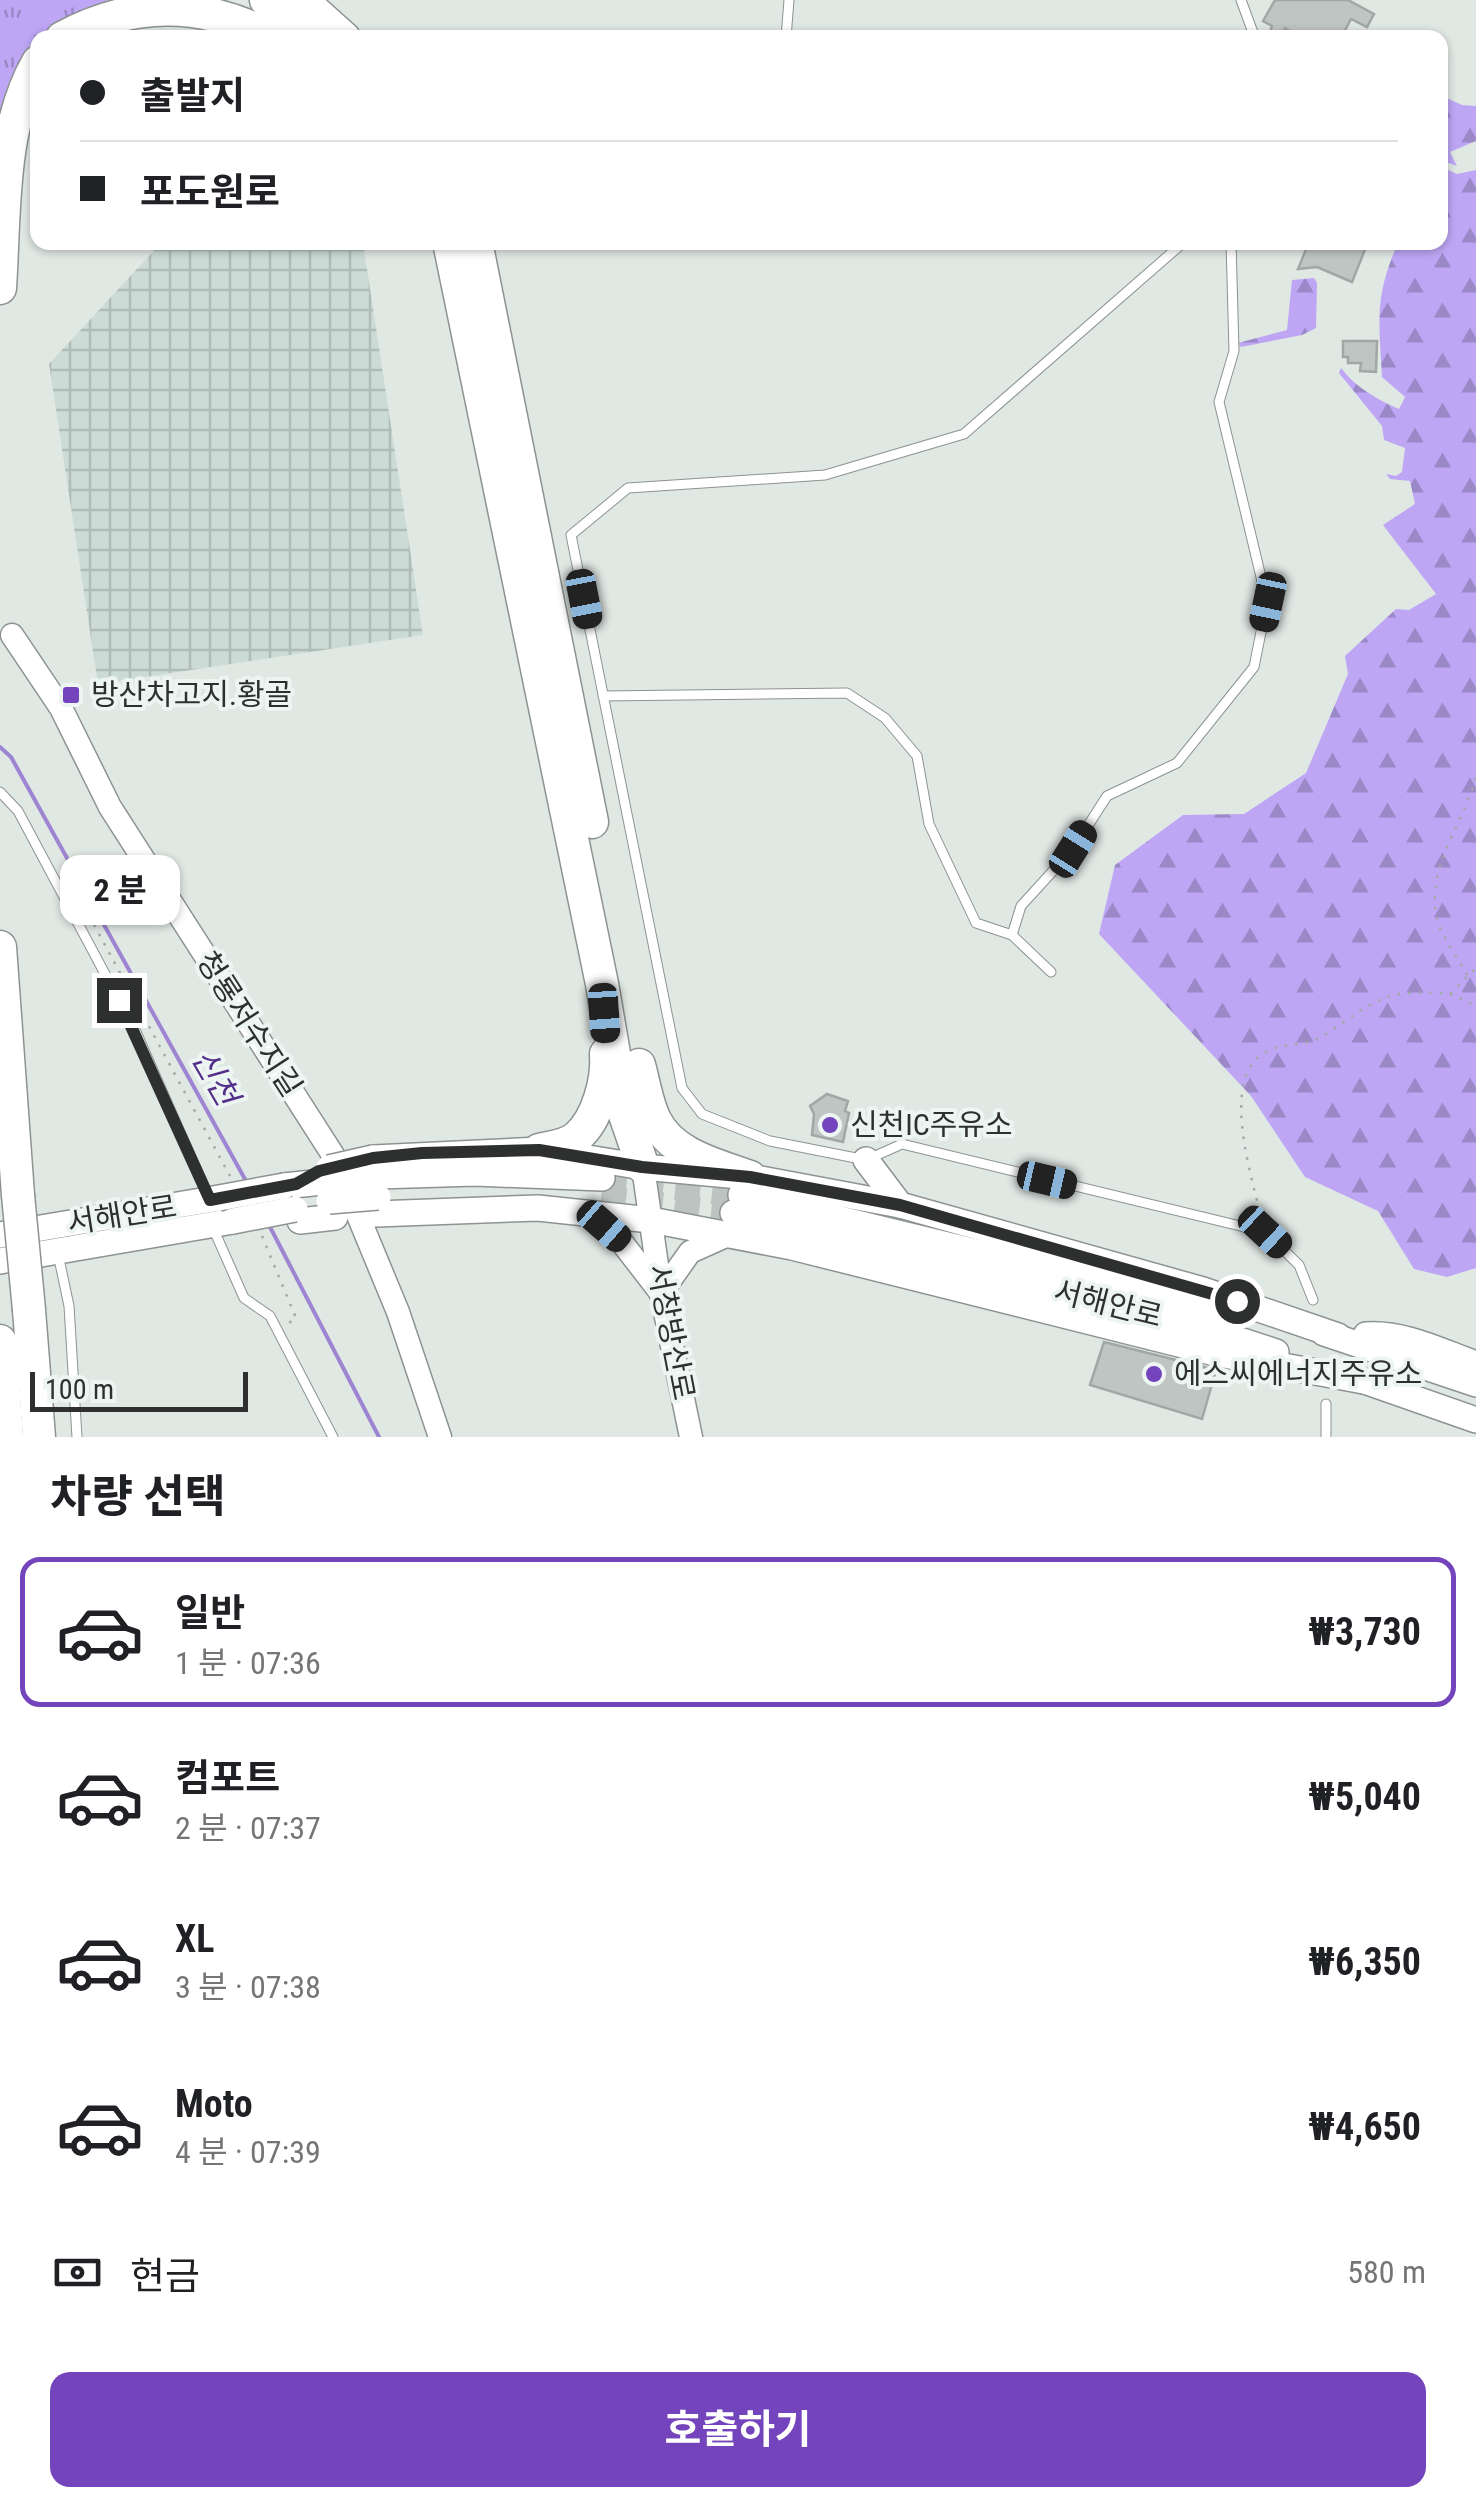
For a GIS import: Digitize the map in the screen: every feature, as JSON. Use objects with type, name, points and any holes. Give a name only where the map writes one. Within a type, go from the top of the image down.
[{"type":"highway","points":[[266,0],[321,24]]},
{"type":"highway","points":[[289,0],[321,24]]},
{"type":"highway","points":[[75,30],[98,16],[157,1],[215,9],[258,30]]},
{"type":"highway","points":[[0,288],[11,128],[22,88],[30,75]]},
{"type":"highway","points":[[451,250],[602,984],[624,1112],[642,1167]]},
{"type":"highway","points":[[478,250],[639,1065],[644,1106],[642,1167]]},
{"type":"highway","points":[[0,947],[39,1437]]},
{"type":"highway","points":[[539,1150],[576,1138],[590,1121],[608,1072],[602,984]]},
{"type":"highway","points":[[639,1065],[655,1120],[668,1139],[694,1157],[738,1205]]},
{"type":"highway","points":[[0,1341],[8,1437]]},
{"type":"main road","points":[[376,1186],[422,1153],[539,1150],[642,1167],[738,1205]]},
{"type":"main road","points":[[866,1160],[900,1205]]},
{"type":"main road","name":"서해안로","points":[[0,1261],[310,1196],[475,1173],[597,1196]]},
{"type":"main road","points":[[230,1211],[376,1186],[538,1208],[597,1196],[651,1220],[738,1205],[900,1205],[1204,1290],[1341,1337],[1381,1334],[1476,1364]]},
{"type":"main road","name":"서해안로","points":[[738,1205],[1341,1337],[1476,1384]]},
{"type":"main road","name":"서해안로","points":[[738,1205],[781,1220],[1197,1326],[1476,1420]]},
{"type":"main road","name":"서해안로","points":[[0,1234],[230,1211]]},
{"type":"street","name":"청룡저수지길","points":[[12,635],[61,708],[110,807],[333,1155],[379,1262],[440,1437]]},
{"type":"street","name":"서창방산로","points":[[642,1167],[661,1293],[691,1437]]},
{"type":"street","points":[[597,1196],[620,1240],[661,1293],[690,1252],[738,1205]]},
{"type":"lane","points":[[787,30],[789,0]]},
{"type":"lane","points":[[1241,0],[1252,30]]},
{"type":"lane","points":[[1175,250],[964,434],[824,475],[628,488],[571,535],[682,1088],[702,1114],[770,1141],[866,1160],[902,1144],[1265,1232],[1299,1265],[1313,1300]]},
{"type":"lane","points":[[1012,935],[1021,906],[1073,849],[1107,796],[1178,764],[1254,667],[1268,602],[1219,402],[1234,352],[1231,250]]},
{"type":"lane","points":[[603,696],[847,693],[885,718],[917,756],[929,824],[976,923],[1012,935],[1051,972]]},
{"type":"lane","points":[[0,792],[18,811],[230,1211],[244,1298],[270,1316],[333,1437]]},
{"type":"lane","points":[[57,1251],[69,1306],[77,1437]]},
{"type":"lane","points":[[1326,1404],[1326,1437]]},
{"type":"path","points":[[1468,976],[1438,920],[1438,892],[1441,862],[1476,777]]},
{"type":"path","points":[[72,884],[230,1211],[296,1318],[278,1332]]},
{"type":"path","points":[[1450,994],[1476,968]]},
{"type":"path","points":[[1265,1232],[1240,1108],[1244,1075],[1264,1052],[1316,1040],[1391,994],[1413,990],[1450,994],[1476,1006]]},
{"type":"shaded area","points":[[155,250],[364,250],[423,635],[98,684],[49,364]]},
{"type":"green space","points":[[0,0],[109,0],[87,9],[58,30],[30,30],[30,72],[0,160]]},
{"type":"green space","points":[[1448,99],[1476,106],[1476,141],[1450,152],[1457,166],[1448,163]]},
{"type":"green space","points":[[1448,170],[1457,174],[1476,170],[1476,1268],[1447,1277],[1414,1269],[1378,1211],[1305,1177],[1251,1096],[1099,934],[1115,865],[1183,815],[1244,814],[1306,773],[1348,674],[1345,656],[1396,609],[1409,610],[1436,594],[1383,525],[1415,504],[1410,481],[1390,479],[1386,474],[1396,476],[1402,472],[1405,448],[1384,440],[1382,426],[1339,373],[1341,368],[1367,392],[1399,409],[1405,397],[1382,377],[1379,324],[1395,250],[1448,250]]},
{"type":"green space","points":[[1314,278],[1316,328],[1302,335],[1241,347],[1238,343],[1287,330],[1292,280]]},
{"type":"building","points":[[1275,0],[1348,0],[1374,14],[1367,27],[1351,19],[1345,30],[1271,30],[1272,26],[1263,21]]},
{"type":"building","points":[[1306,250],[1365,250],[1352,282],[1317,267],[1298,269]]},
{"type":"building","points":[[1343,341],[1377,341],[1376,372],[1360,371],[1361,363],[1348,363],[1348,357],[1343,357]]},
{"type":"building","name":"신천IC주유소","points":[[827,1094],[848,1101],[843,1142],[812,1135],[814,1114],[810,1106]]},
{"type":"building","name":"에스씨에너지주유소","points":[[1104,1342],[1216,1370],[1202,1419],[1090,1385]]},
{"type":"waterway","name":"신천","points":[[0,747],[11,757],[246,1181]]},
{"type":"waterway","name":"신천","points":[[269,1225],[379,1437]]},
{"type":"tunnel","points":[[602,1178],[741,1195]]},
{"type":"tunnel","points":[[601,1198],[733,1213]]},
{"type":"place","name":"방산차고지.황골","points":[[71,695]]},
{"type":"place","name":"신천IC주유소","points":[[830,1125]]},
{"type":"place","name":"에스씨에너지주유소","points":[[1154,1374]]},
{"type":"route","points":[[119,1000],[210,1200],[296,1184],[319,1171],[373,1158],[539,1150],[642,1167],[750,1177],[900,1205],[1237,1301]]}]
